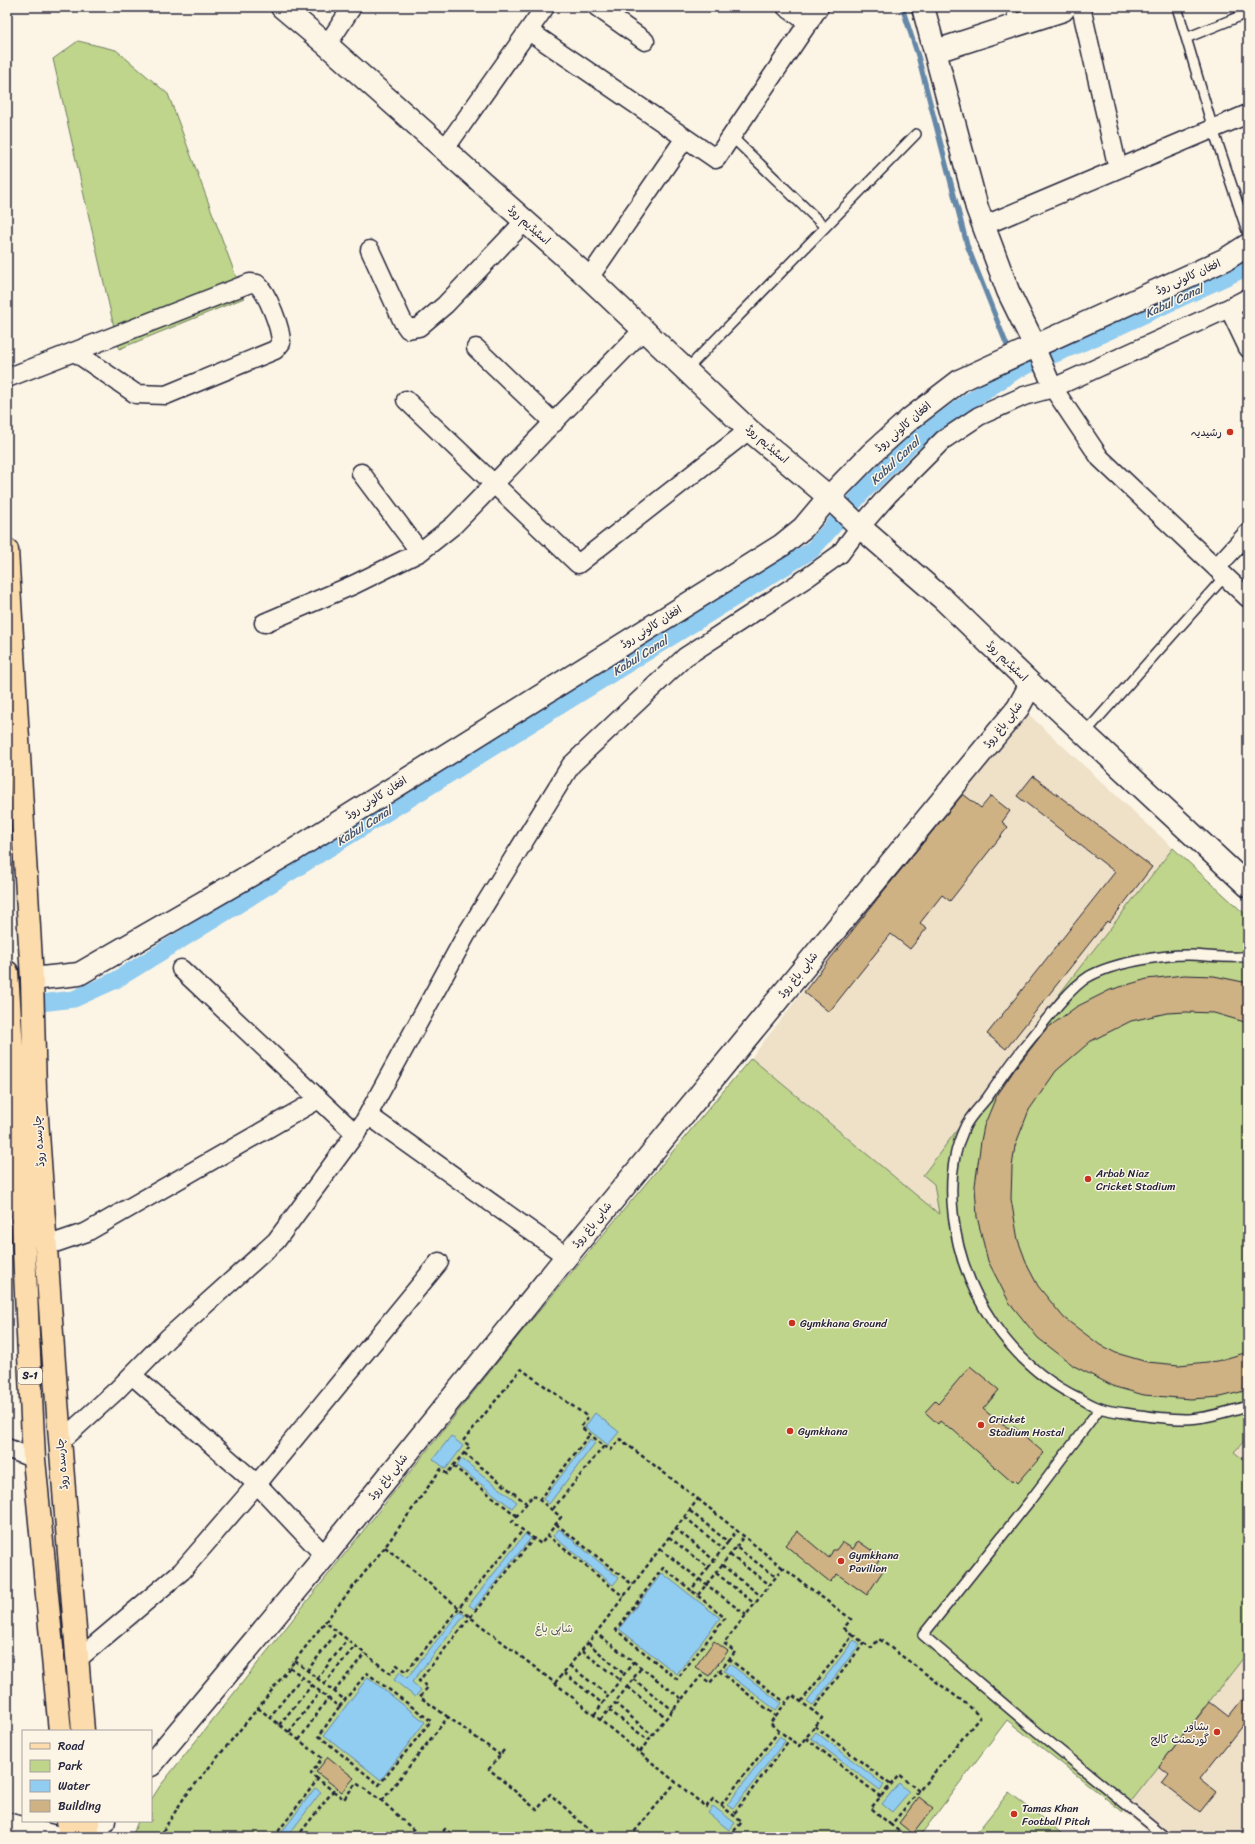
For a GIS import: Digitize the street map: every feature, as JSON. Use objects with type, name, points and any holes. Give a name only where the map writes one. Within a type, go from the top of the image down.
[{"type":"main road","name":"اسٹیڈیم روڈ","points":[[282,7],[327,45],[588,278],[749,430],[943,599],[1031,684],[1248,886]]},
{"type":"main road","points":[[923,7],[977,208],[1008,291],[1034,349]]},
{"type":"main road","points":[[936,51],[1012,16],[1063,10],[1065,7]]},
{"type":"main road","name":"افغان کالونی روڈ","points":[[32,986],[78,974],[294,850],[782,545],[803,528],[831,500],[872,453],[910,419],[961,380],[1004,359],[1034,349],[1226,259],[1248,245]]},
{"type":"main road","name":"چارسدہ روڈ","points":[[7,550],[32,986],[35,1090],[60,1442],[83,1730]]},
{"type":"main road","name":"شاہی باغ روڈ","points":[[152,1764],[325,1556],[566,1256],[1018,708],[1031,684]]},
{"type":"main road","name":"چارسدہ روڈ","points":[[8,991],[14,1187],[34,1459],[60,1730]]},
{"type":"main road","points":[[68,1822],[70,1837]]},
{"type":"main road","points":[[88,1822],[90,1837]]},
{"type":"main road","points":[[90,1837],[103,1822]]},
{"type":"street","points":[[327,45],[352,7]]},
{"type":"street","points":[[444,150],[546,7]]},
{"type":"street","points":[[598,7],[645,41]]},
{"type":"street","points":[[786,7],[809,23]]},
{"type":"street","points":[[529,31],[716,159],[820,7]]},
{"type":"street","points":[[1081,7],[1118,169]]},
{"type":"street","points":[[983,226],[1248,114]]},
{"type":"street","points":[[588,278],[685,138]]},
{"type":"street","points":[[370,250],[403,322],[408,329],[419,327],[445,305],[525,221]]},
{"type":"street","points":[[7,378],[250,283],[257,284],[263,290],[281,334],[281,343],[275,350],[166,395],[136,394],[75,352]]},
{"type":"street","points":[[60,1442],[132,1375],[168,1338],[276,1241],[356,1134],[368,1115],[466,935],[571,765],[685,657],[808,577],[840,554],[860,526],[888,495],[943,440],[979,416],[1230,308],[1248,298]]},
{"type":"street","points":[[1230,308],[1248,348]]},
{"type":"street","points":[[264,623],[353,585],[420,552],[454,525],[644,330]]},
{"type":"street","points":[[476,348],[554,423]]},
{"type":"street","points":[[1034,349],[1051,384],[1100,458],[1248,598]]},
{"type":"street","points":[[406,400],[578,564],[749,430]]},
{"type":"street","points":[[362,473],[420,552]]},
{"type":"street","points":[[1220,572],[1248,533]]},
{"type":"street","points":[[181,969],[356,1134]]},
{"type":"street","points":[[46,1246],[87,1232],[319,1099]]},
{"type":"street","points":[[368,1115],[566,1256]]},
{"type":"street","points":[[78,1659],[182,1571],[257,1484],[439,1262]]},
{"type":"street","points":[[132,1375],[257,1484],[325,1556]]},
{"type":"street","points":[[7,1448],[34,1459]]},
{"type":"street","points":[[7,1822],[63,1837]]},
{"type":"lane","points":[[1177,7],[1213,129],[1248,234]]},
{"type":"lane","points":[[1186,38],[1248,13]]},
{"type":"lane","points":[[686,370],[916,134]]},
{"type":"lane","points":[[732,137],[825,227]]},
{"type":"lane","points":[[1084,733],[1220,572]]},
{"type":"lane","points":[[1248,956],[1222,957],[1188,955],[1154,957],[1120,964],[1088,977],[1067,996],[1050,1015],[1010,1065],[964,1128],[953,1163],[952,1197],[955,1231],[964,1264],[976,1296],[994,1325],[1016,1352],[1041,1375],[1069,1394],[1100,1408],[1144,1416],[1187,1419],[1248,1406]]},
{"type":"lane","points":[[1100,1408],[1029,1502],[923,1635],[1030,1726],[1166,1837]]},
{"type":"path","points":[[159,1837],[184,1798],[258,1708],[385,1547],[441,1469],[447,1474],[470,1446],[463,1441],[522,1369],[588,1417],[581,1427],[604,1446],[611,1450],[620,1439],[698,1499],[783,1568],[851,1619],[844,1628],[853,1635],[871,1648],[879,1639],[969,1706],[980,1717],[891,1825]]},
{"type":"path","points":[[539,1500],[590,1434]]},
{"type":"path","points":[[552,1510],[604,1446]]},
{"type":"path","points":[[464,1453],[526,1504]]},
{"type":"path","points":[[454,1466],[517,1516]]},
{"type":"path","points":[[533,1495],[539,1500],[561,1517],[541,1544],[512,1522],[533,1495]]},
{"type":"path","points":[[556,1683],[624,1597],[698,1499]]},
{"type":"path","points":[[690,1511],[728,1542]]},
{"type":"path","points":[[685,1517],[722,1549]]},
{"type":"path","points":[[556,1524],[633,1585]]},
{"type":"path","points":[[675,1528],[714,1560]]},
{"type":"path","points":[[325,1622],[391,1674],[397,1665],[406,1672],[458,1607],[523,1530]]},
{"type":"path","points":[[691,1590],[737,1530]]},
{"type":"path","points":[[547,1535],[624,1597]]},
{"type":"path","points":[[698,1595],[716,1574],[744,1536]]},
{"type":"path","points":[[669,1537],[708,1568]]},
{"type":"path","points":[[500,1755],[420,1696],[428,1687],[419,1681],[534,1538]]},
{"type":"path","points":[[385,1547],[470,1617],[556,1683],[706,1807],[713,1799],[742,1822],[734,1832],[741,1837]]},
{"type":"path","points":[[736,1547],[776,1577]]},
{"type":"path","points":[[660,1549],[746,1615]]},
{"type":"path","points":[[730,1555],[770,1585]]},
{"type":"path","points":[[722,1565],[761,1596]]},
{"type":"path","points":[[663,1568],[691,1590],[725,1618],[677,1679],[616,1630],[663,1568]]},
{"type":"path","points":[[640,1752],[700,1676],[710,1683],[735,1652],[724,1643],[783,1568]]},
{"type":"path","points":[[716,1574],[755,1604]]},
{"type":"path","points":[[307,1671],[337,1632]]},
{"type":"path","points":[[596,1633],[682,1699]]},
{"type":"path","points":[[801,1702],[853,1635]]},
{"type":"path","points":[[318,1679],[347,1640]]},
{"type":"path","points":[[588,1643],[624,1674]]},
{"type":"path","points":[[812,1711],[864,1643]]},
{"type":"path","points":[[324,1684],[355,1646]]},
{"type":"path","points":[[582,1651],[620,1680]]},
{"type":"path","points":[[334,1692],[365,1653]]},
{"type":"path","points":[[729,1659],[786,1703]]},
{"type":"path","points":[[294,1661],[345,1700]]},
{"type":"path","points":[[594,1715],[634,1661]]},
{"type":"path","points":[[570,1666],[609,1696]]},
{"type":"path","points":[[290,1668],[339,1707]]},
{"type":"path","points":[[600,1720],[615,1703],[641,1668]]},
{"type":"path","points":[[719,1671],[776,1716]]},
{"type":"path","points":[[367,1673],[431,1721],[379,1785],[318,1736],[339,1707],[367,1673]]},
{"type":"path","points":[[564,1673],[603,1704]]},
{"type":"path","points":[[270,1718],[302,1677]]},
{"type":"path","points":[[633,1679],[673,1710]]},
{"type":"path","points":[[279,1725],[312,1685]]},
{"type":"path","points":[[627,1687],[666,1718]]},
{"type":"path","points":[[289,1732],[320,1692]]},
{"type":"path","points":[[792,1695],[801,1702],[822,1718],[799,1746],[770,1723],[792,1695]]},
{"type":"path","points":[[299,1740],[328,1698]]},
{"type":"path","points":[[615,1703],[652,1735]]},
{"type":"path","points":[[258,1708],[322,1758],[311,1774],[344,1799],[356,1783],[382,1800],[421,1837]]},
{"type":"path","points":[[609,1710],[648,1740]]},
{"type":"path","points":[[382,1800],[448,1717]]},
{"type":"path","points":[[815,1726],[891,1785]]},
{"type":"path","points":[[721,1805],[779,1731]]},
{"type":"path","points":[[806,1738],[881,1797]]},
{"type":"path","points":[[733,1815],[790,1740]]},
{"type":"path","points":[[504,1750],[489,1769],[537,1810],[550,1794],[597,1837]]},
{"type":"path","points":[[896,1837],[900,1832],[871,1808],[899,1775],[919,1791]]},
{"type":"path","points":[[274,1837],[318,1779]]},
{"type":"path","points":[[630,1837],[676,1782]]},
{"type":"path","points":[[297,1837],[334,1791]]},
{"type":"path","points":[[439,1837],[446,1829],[456,1837]]},
{"type":"shaded area","points":[[1023,709],[1173,848],[923,1175],[934,1184],[940,1215],[751,1058]]},
{"type":"shaded area","points":[[1248,1437],[1248,1463],[1234,1452]]},
{"type":"shaded area","name":"پشاور گورنمنٹ کالج","points":[[1248,1652],[1248,1837],[1155,1837],[1123,1812]]},
{"type":"green space","points":[[78,41],[116,50],[168,94],[244,298],[119,349],[53,59]]},
{"type":"green space","name":"شاہی باغ","points":[[1173,848],[1248,917],[1248,1437],[1234,1452],[1248,1463],[1248,1652],[1123,1812],[1007,1720],[919,1837],[132,1837],[138,1822],[152,1822],[152,1798],[160,1786],[519,1335],[751,1058],[939,1214],[934,1184],[923,1175],[1077,971]]},
{"type":"green space","name":"Tamas Khan Football Pitch","points":[[1009,1792],[1066,1837],[973,1837]]},
{"type":"water","points":[[595,1413],[619,1432],[608,1445],[585,1427]]},
{"type":"water","points":[[451,1436],[463,1446],[446,1469],[433,1459]]},
{"type":"water","points":[[590,1439],[595,1443],[549,1504],[543,1499]]},
{"type":"water","points":[[462,1459],[517,1502],[512,1508],[457,1466]]},
{"type":"water","points":[[559,1529],[619,1578],[613,1585],[553,1536]]},
{"type":"water","points":[[525,1534],[531,1538],[474,1609],[469,1605]]},
{"type":"water","points":[[662,1573],[720,1618],[677,1674],[619,1629]]},
{"type":"water","points":[[459,1612],[465,1615],[412,1682],[421,1690],[415,1697],[394,1680],[400,1672],[407,1678]]},
{"type":"water","points":[[854,1640],[860,1644],[813,1705],[807,1701]]},
{"type":"water","points":[[730,1664],[781,1703],[776,1710],[724,1671]]},
{"type":"water","points":[[368,1677],[425,1722],[381,1780],[324,1735]]},
{"type":"water","points":[[816,1732],[884,1785],[880,1790],[811,1738]]},
{"type":"water","points":[[780,1736],[785,1741],[733,1809],[727,1805]]},
{"type":"water","points":[[899,1783],[909,1792],[892,1812],[882,1804]]},
{"type":"water","points":[[315,1788],[321,1792],[287,1837],[278,1837]]},
{"type":"water","points":[[713,1806],[735,1823],[729,1830],[708,1813]]},
{"type":"building","points":[[1033,776],[1152,867],[1109,923],[1107,921],[1006,1049],[987,1034],[1115,872],[1017,796]]},
{"type":"building","points":[[963,794],[981,808],[991,796],[1010,811],[1002,822],[1008,827],[950,901],[942,895],[920,923],[927,928],[910,949],[891,934],[829,1012],[804,992]]},
{"type":"building","points":[[1184,975],[1214,976],[1248,983],[1248,1023],[1214,1013],[1167,1013],[1131,1021],[1091,1041],[1056,1071],[1029,1110],[1015,1146],[1012,1167],[1011,1199],[1018,1240],[1028,1267],[1038,1286],[1064,1318],[1100,1345],[1116,1353],[1147,1362],[1179,1365],[1217,1361],[1248,1352],[1248,1390],[1221,1397],[1190,1399],[1144,1395],[1115,1387],[1074,1366],[1038,1338],[1009,1302],[988,1261],[977,1217],[975,1186],[984,1126],[996,1097],[1015,1069],[1046,1029],[1076,1007],[1110,990],[1147,979]]},
{"type":"building","name":"Cricket Stadium Hostal","points":[[970,1366],[999,1390],[983,1409],[1001,1424],[1011,1429],[1013,1426],[1044,1453],[1018,1483],[1014,1479],[1012,1482],[952,1429],[951,1430],[940,1421],[938,1424],[925,1412],[935,1401],[938,1404]]},
{"type":"building","name":"Gymkhana Pavilion","points":[[797,1531],[829,1558],[833,1550],[836,1550],[842,1542],[853,1549],[858,1541],[881,1557],[876,1564],[884,1569],[867,1595],[837,1574],[830,1582],[785,1545]]},
{"type":"building","points":[[714,1641],[728,1651],[709,1676],[695,1667]]},
{"type":"building","points":[[1248,1693],[1248,1718],[1200,1779],[1216,1792],[1200,1812],[1162,1783],[1169,1774],[1159,1766],[1210,1702],[1229,1717]]},
{"type":"building","points":[[328,1757],[354,1778],[342,1792],[316,1772]]},
{"type":"building","points":[[919,1797],[933,1808],[913,1834],[899,1823]]},
{"type":"waterway","points":[[902,7],[918,56],[967,245],[1010,353]]},
{"type":"waterway","name":"Kabul Canal","points":[[7,1007],[74,999],[116,980],[812,550],[863,492],[912,443],[968,402],[1017,370],[1094,338],[1248,267]]},
{"type":"place","name":"رشیدیہ","points":[[1230,432]]},
{"type":"place","name":"Arbab Niaz Cricket Stadium","points":[[1088,1179]]},
{"type":"place","name":"Gymkhana Ground","points":[[792,1323]]},
{"type":"place","name":"Cricket Stadium Hostal","points":[[981,1425]]},
{"type":"place","name":"Gymkhana","points":[[790,1431]]},
{"type":"place","name":"Gymkhana Pavilion","points":[[841,1561]]},
{"type":"place","name":"پشاور گورنمنٹ کالج","points":[[1217,1732]]},
{"type":"place","name":"Tamas Khan Football Pitch","points":[[1014,1814]]}]
